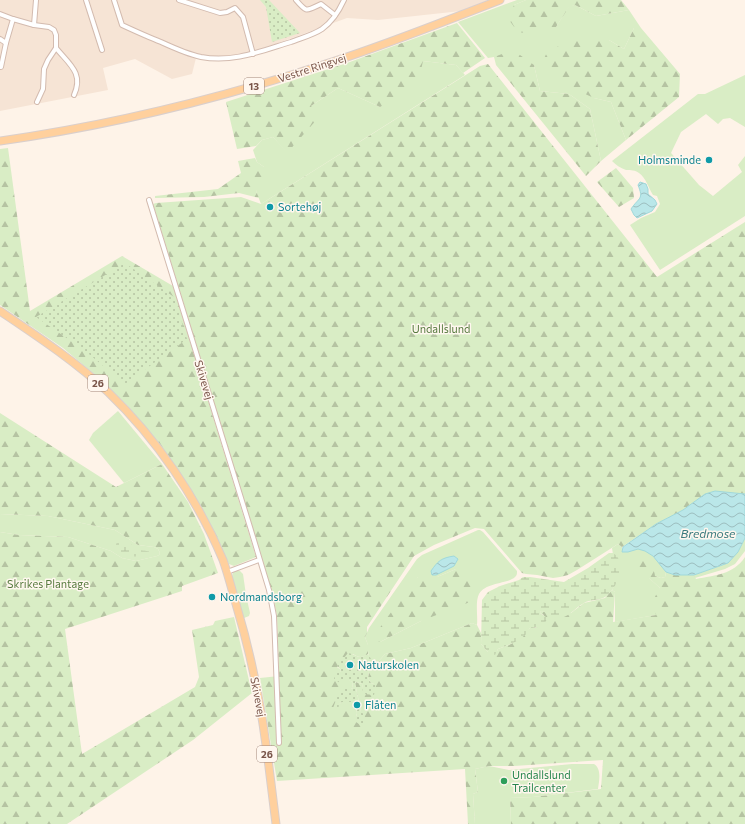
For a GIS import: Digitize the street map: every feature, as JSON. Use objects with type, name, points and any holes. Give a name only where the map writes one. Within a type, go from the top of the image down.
[{"type":"main road","name":"Vestre Ringvej","points":[[0,141],[69,129],[184,105],[266,82],[390,42],[500,0]]},
{"type":"main road","name":"Skivevej","points":[[0,311],[79,367],[108,392],[151,439],[177,475],[197,508],[223,561],[242,625],[263,719],[276,824]]},
{"type":"street","points":[[34,25],[36,0]]},
{"type":"street","points":[[86,0],[102,50]]},
{"type":"street","points":[[114,0],[122,25],[184,53],[214,58],[232,58],[253,54],[312,34],[322,29],[329,22],[340,8],[344,0]]},
{"type":"street","points":[[179,0],[220,13],[227,12],[235,8],[243,17],[253,54]]},
{"type":"street","points":[[296,0],[303,8],[308,10],[321,2],[335,15]]},
{"type":"street","points":[[0,14],[34,25],[49,27],[54,30],[56,35],[56,48],[44,69],[43,89],[37,102]]},
{"type":"street","points":[[0,67],[13,19]]},
{"type":"street","points":[[0,39],[6,42]]},
{"type":"street","points":[[56,48],[72,66],[75,72],[77,89],[74,95]]},
{"type":"street","name":"Skivevej","points":[[149,200],[269,590],[274,616],[279,743]]},
{"type":"street","points":[[227,572],[259,560]]},
{"type":"shaded area","points":[[0,0],[488,0],[461,11],[378,20],[347,18],[270,46],[235,56],[197,54],[192,74],[172,79],[135,59],[103,68],[108,90],[0,111]]},
{"type":"green space","points":[[260,0],[269,0],[300,33],[272,42],[266,7]]},
{"type":"green space","points":[[517,0],[526,0],[514,5],[556,27],[569,6],[575,5],[596,16],[629,10],[641,28],[634,28],[624,49],[609,40],[594,98],[611,102],[626,140],[601,161],[590,109],[569,94],[540,91],[534,65],[494,57],[488,58],[458,22]]},
{"type":"green space","points":[[526,0],[621,0],[629,10],[596,16],[575,5],[569,7],[556,27],[525,33],[518,32],[509,20],[514,5]]},
{"type":"green space","points":[[457,23],[485,58],[463,73],[456,65],[423,61],[418,84],[380,107],[338,88],[311,106],[319,117],[287,153],[273,137],[262,140],[256,146],[237,149],[226,102],[347,63]]},
{"type":"green space","points":[[634,28],[641,28],[680,74],[679,97],[626,140],[611,102],[594,98],[552,79],[542,63],[548,50],[583,38],[609,40],[624,49]]},
{"type":"green space","points":[[513,50],[534,65],[540,91],[569,94],[590,109],[601,161],[586,176],[496,65],[494,57]]},
{"type":"green space","points":[[423,61],[456,65],[465,75],[261,204],[256,191],[264,167],[257,162],[253,150],[262,140],[273,137],[287,152],[311,106],[338,88],[380,107]]},
{"type":"green space","name":"Undallslund","points":[[488,64],[657,277],[745,222],[745,494],[705,494],[683,510],[656,524],[622,547],[618,544],[577,570],[560,577],[553,578],[522,573],[484,529],[475,528],[434,545],[414,556],[367,627],[365,637],[368,645],[368,654],[360,657],[353,654],[337,667],[341,670],[340,672],[352,682],[353,688],[339,704],[342,702],[355,702],[357,713],[356,717],[361,712],[355,683],[362,684],[363,688],[374,684],[371,683],[368,678],[369,671],[377,665],[385,654],[411,648],[472,623],[477,625],[481,633],[481,644],[488,652],[497,651],[498,649],[511,644],[530,628],[536,628],[544,615],[540,613],[541,611],[550,615],[571,613],[584,603],[605,598],[612,590],[615,592],[613,622],[656,615],[652,602],[660,588],[650,579],[637,572],[630,565],[636,558],[651,566],[655,576],[661,578],[665,577],[666,572],[675,575],[694,575],[696,579],[729,571],[740,563],[745,557],[745,824],[511,824],[510,798],[533,797],[601,789],[603,760],[514,766],[489,766],[475,769],[478,792],[473,794],[475,824],[468,824],[465,769],[277,781],[260,678],[279,676],[277,616],[271,588],[153,204],[241,197],[261,204],[480,66]]},
{"type":"green space","points":[[745,75],[745,127],[730,118],[723,119],[718,124],[706,114],[681,132],[671,153],[699,185],[713,196],[742,172],[738,165],[745,156],[745,216],[660,270],[630,225],[655,212],[660,204],[657,196],[653,195],[645,180],[639,173],[626,170],[612,161],[698,94],[705,94]]},
{"type":"green space","points":[[8,148],[30,311],[122,256],[173,286],[256,557],[234,566],[229,564],[208,520],[166,454],[128,406],[93,373],[63,348],[0,305],[0,149]]},
{"type":"green space","points":[[255,158],[257,162],[264,167],[273,169],[256,191],[259,198],[239,193],[204,197],[155,198],[155,196],[218,189],[241,173],[238,161]]},
{"type":"green space","points":[[616,168],[633,188],[634,198],[619,207],[597,182]]},
{"type":"green space","points":[[125,263],[174,297],[187,339],[125,384],[84,350],[36,317]]},
{"type":"green space","points":[[118,411],[162,464],[124,483],[89,440],[93,433]]},
{"type":"green space","name":"Skrikes Plantage","points":[[0,413],[116,487],[162,464],[188,502],[204,534],[218,573],[182,586],[182,591],[65,629],[82,754],[195,687],[199,677],[192,630],[213,625],[215,621],[234,617],[252,693],[193,740],[67,824],[0,824],[0,532],[19,535],[68,537],[111,551],[122,558],[136,561],[157,556],[160,553],[158,549],[154,547],[138,545],[115,530],[48,516],[0,514]]},
{"type":"green space","points":[[0,514],[48,516],[115,530],[138,545],[154,547],[158,549],[160,553],[157,556],[136,561],[122,558],[111,551],[68,537],[19,535],[0,532]]},
{"type":"green space","points":[[480,530],[517,571],[517,574],[512,579],[492,585],[482,590],[478,597],[477,625],[472,623],[411,648],[385,654],[378,662],[372,660],[370,659],[365,637],[369,628],[417,559],[422,555]],"holes":[[[456,569],[421,621],[380,642],[418,577],[437,577]]]},
{"type":"green space","points":[[745,538],[745,551],[735,564],[725,569],[695,578],[694,575],[728,563],[738,552]]},
{"type":"green space","points":[[122,539],[140,550],[153,552],[151,555],[127,556],[119,552],[116,548],[116,544]]},
{"type":"green space","points":[[618,544],[622,547],[622,552],[627,552],[634,549],[647,551],[666,572],[665,577],[661,578],[655,576],[649,578],[660,588],[656,615],[615,622],[615,592],[612,590],[617,581],[612,548]]},
{"type":"green space","points":[[609,553],[613,553],[617,556],[621,569],[615,585],[608,595],[580,605],[570,614],[562,618],[552,618],[547,613],[541,611],[540,613],[547,619],[542,625],[530,628],[525,636],[498,649],[495,655],[488,652],[481,644],[482,600],[488,592],[523,577],[564,582],[588,568]]},
{"type":"green space","points":[[459,569],[473,586],[474,594],[470,602],[421,621],[380,642],[376,641],[376,633],[418,577],[437,577]]},
{"type":"green space","points":[[240,571],[243,574],[250,613],[249,616],[244,618],[242,616],[232,577],[233,572]]},
{"type":"green space","points":[[348,653],[360,657],[368,654],[371,659],[375,659],[376,662],[378,662],[377,665],[369,671],[368,678],[371,683],[376,685],[374,695],[364,694],[362,684],[355,683],[361,712],[365,718],[363,723],[359,724],[356,722],[357,713],[355,702],[342,702],[339,704],[338,709],[333,708],[339,692],[345,688],[353,688],[352,682],[348,680],[340,683],[334,679],[336,673],[340,672],[341,670],[337,666]]},
{"type":"green space","points":[[572,764],[594,764],[597,766],[599,772],[598,789],[533,797],[510,798],[511,824],[475,824],[473,794],[478,792],[475,769],[489,766],[509,770]]},
{"type":"water","points":[[640,182],[646,184],[648,194],[657,204],[652,211],[637,218],[631,209],[641,196],[638,185]]},
{"type":"water","name":"Bredmose","points":[[715,491],[745,494],[745,538],[738,552],[728,563],[694,575],[675,575],[666,572],[653,556],[645,551],[638,549],[622,552],[623,547],[656,524],[683,510],[705,494]]},
{"type":"water","points":[[454,556],[458,559],[454,566],[436,575],[432,575],[431,571],[438,562]]},
{"type":"place","name":"Holmsminde","points":[[709,160]]},
{"type":"place","name":"Sortehøj","points":[[270,207]]},
{"type":"place","name":"Nordmandsborg","points":[[212,597]]},
{"type":"place","name":"Naturskolen","points":[[350,665]]},
{"type":"place","name":"Flåten","points":[[357,705]]},
{"type":"place","name":"Undallslund Trailcenter","points":[[504,781]]}]
